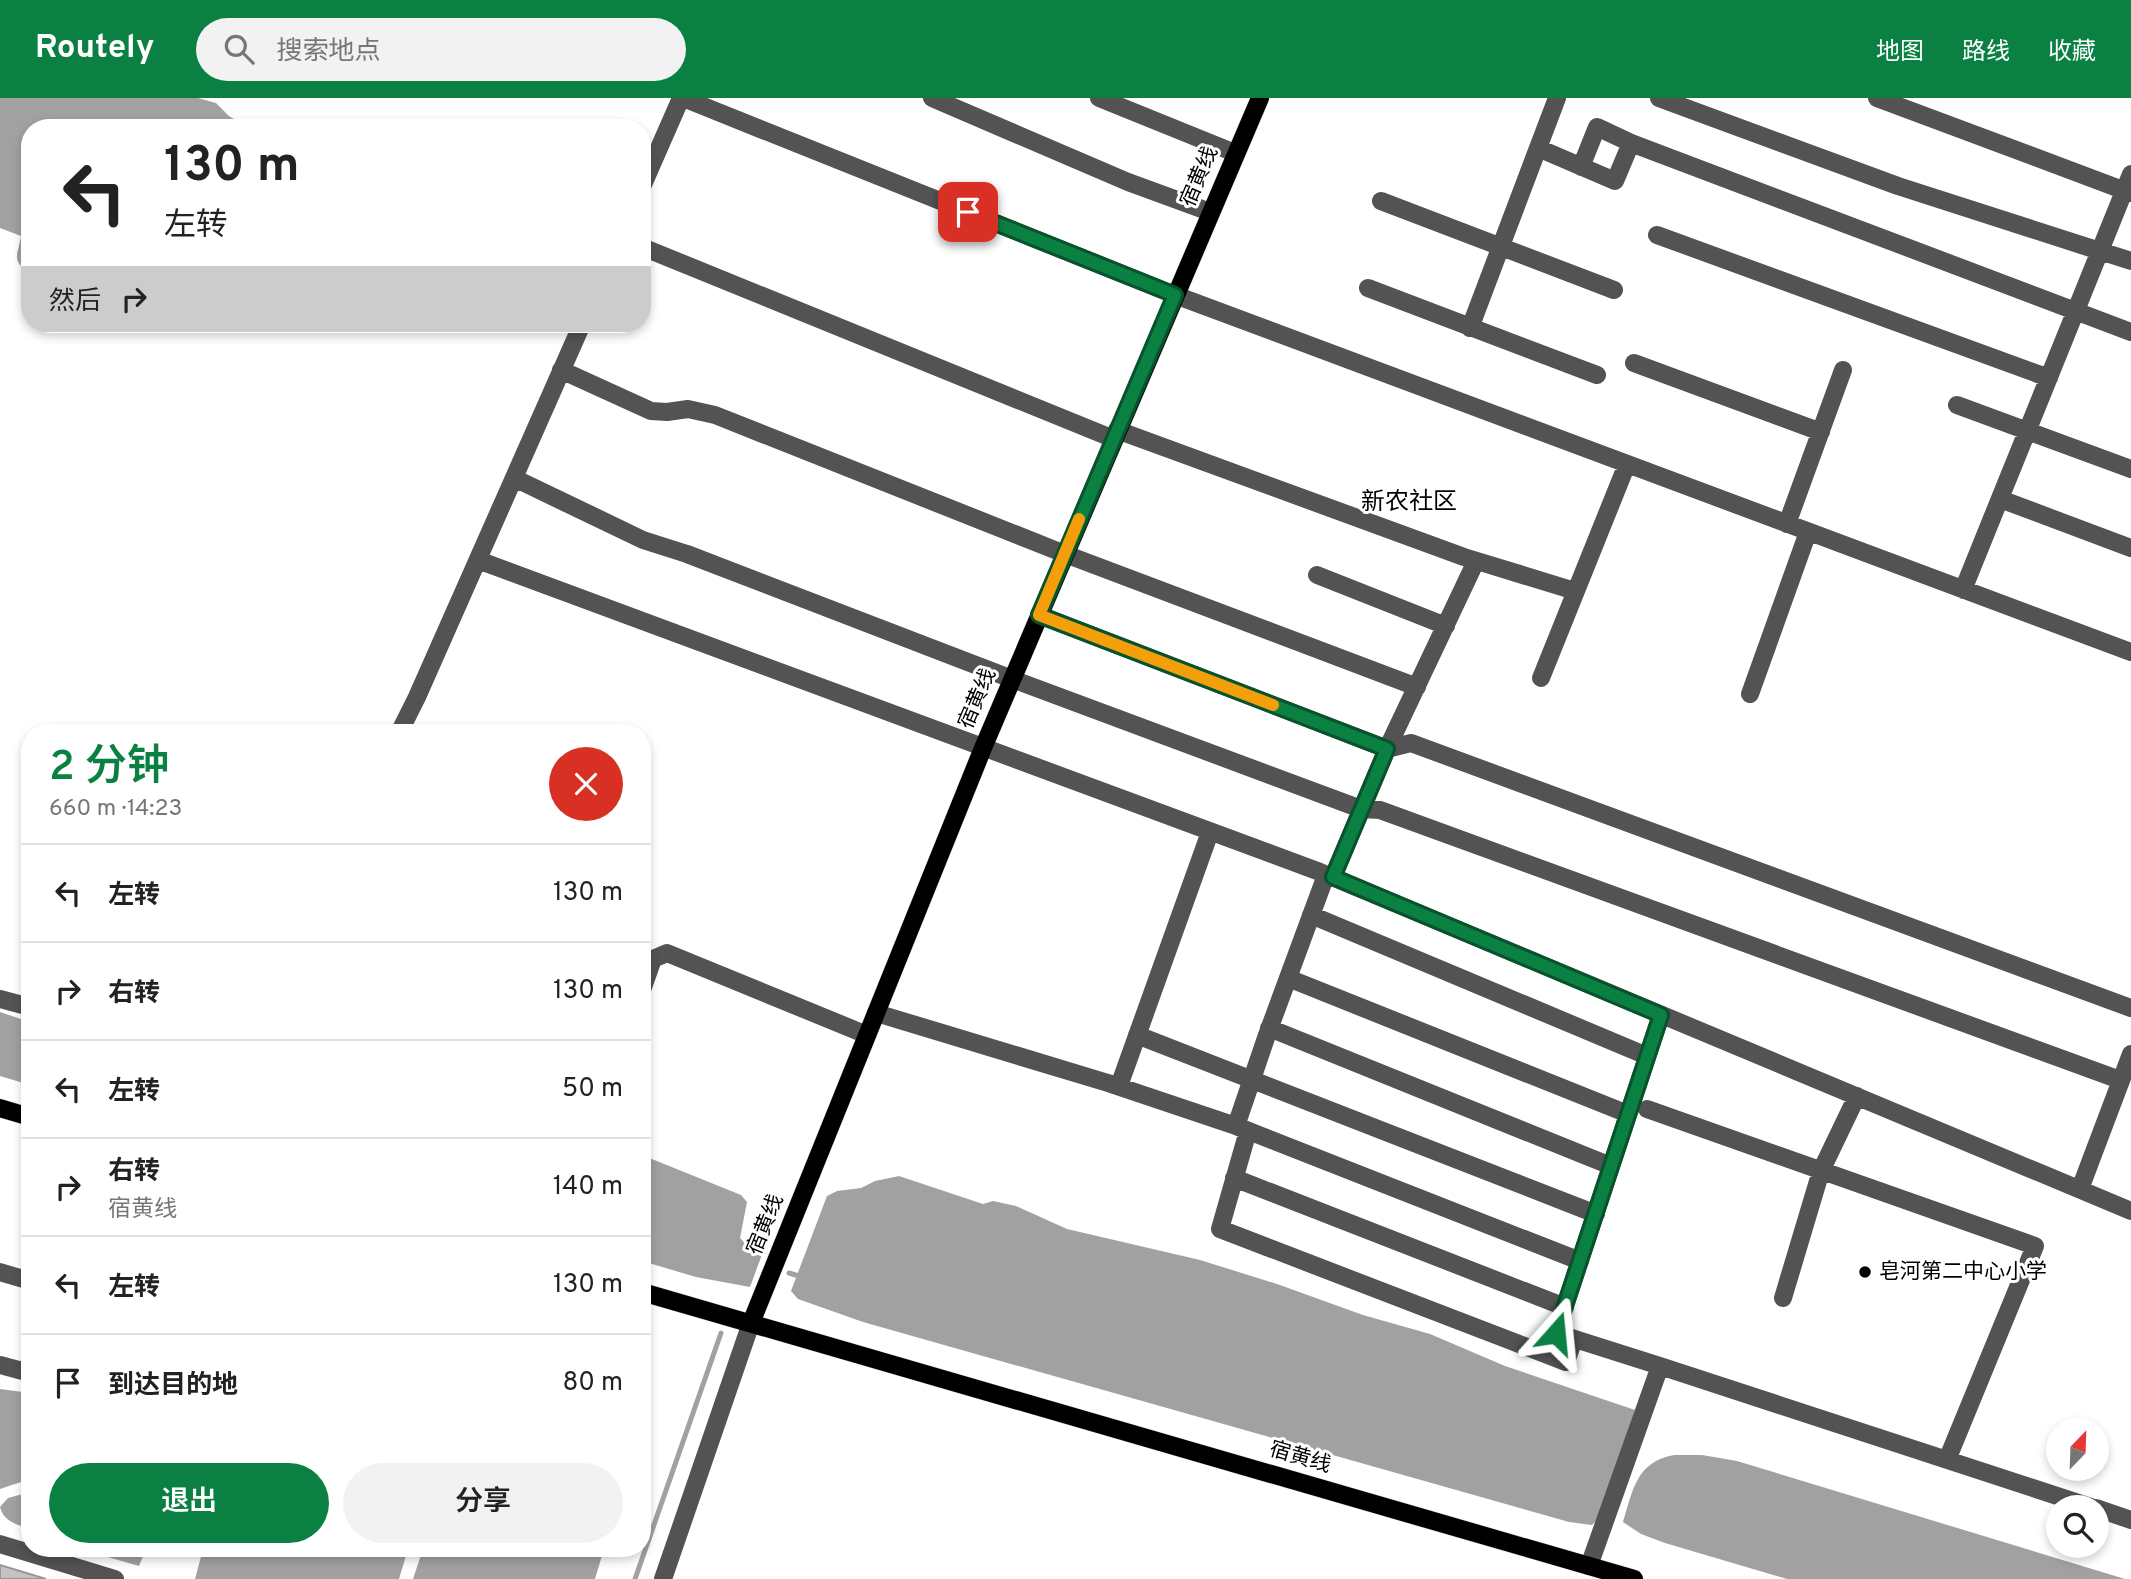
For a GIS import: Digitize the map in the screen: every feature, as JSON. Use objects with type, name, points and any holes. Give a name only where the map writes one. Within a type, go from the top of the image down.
[{"type":"main road","name":"宿黄线","points":[[751,1323],[983,747],[1259,98]]},
{"type":"main road","points":[[0,1108],[21,1114]]},
{"type":"main road","name":"宿黄线","points":[[651,1295],[1634,1579]]},
{"type":"street","points":[[651,167],[682,98],[1175,295],[2131,652]]},
{"type":"street","points":[[932,98],[1128,182],[1210,212]]},
{"type":"street","points":[[1099,98],[1236,153]]},
{"type":"street","points":[[1470,328],[1557,98]]},
{"type":"street","points":[[1877,98],[2129,186],[2100,250],[1963,590]]},
{"type":"street","points":[[1669,100],[1898,186],[2131,261]]},
{"type":"street","points":[[1580,167],[1597,127],[1631,143],[2131,332]]},
{"type":"street","points":[[1538,148],[1615,181],[1631,143]]},
{"type":"street","points":[[1381,201],[1614,290]]},
{"type":"street","points":[[1657,235],[2049,378]]},
{"type":"street","points":[[651,251],[1115,435],[1476,561],[1575,591]]},
{"type":"street","points":[[1368,288],[1597,375]]},
{"type":"street","points":[[403,724],[578,333]]},
{"type":"street","points":[[1634,363],[1821,432]]},
{"type":"street","points":[[561,370],[651,411],[688,409],[715,415],[1065,554],[1417,687]]},
{"type":"street","points":[[1787,524],[1843,370]]},
{"type":"street","points":[[1957,405],[2131,469]]},
{"type":"street","points":[[1541,678],[1627,464]]},
{"type":"street","points":[[514,478],[643,540],[687,554],[1012,679],[1361,809],[1380,810],[2120,1080]]},
{"type":"street","points":[[2000,499],[2131,548]]},
{"type":"street","points":[[1750,694],[1808,532]]},
{"type":"street","points":[[478,559],[1330,876],[2131,1211]]},
{"type":"street","points":[[1476,561],[1311,915],[1252,1079],[1234,1178],[1220,1229],[1566,1362],[1574,1339]]},
{"type":"street","points":[[1317,575],[1446,626]]},
{"type":"street","points":[[1039,615],[1387,749],[1411,743],[2131,1008]]},
{"type":"street","points":[[1119,1087],[1210,832]]},
{"type":"street","points":[[1311,915],[1647,1056]]},
{"type":"street","points":[[651,965],[653,959],[667,953],[683,962],[867,1035]]},
{"type":"street","points":[[1288,978],[1628,1114]]},
{"type":"street","points":[[0,999],[21,1005]]},
{"type":"street","points":[[876,1013],[1119,1087],[1242,1128],[1580,1261]]},
{"type":"street","points":[[1661,1015],[1556,1333],[2054,1495]]},
{"type":"street","points":[[1269,1028],[1611,1166]]},
{"type":"street","points":[[1137,1035],[1595,1213]]},
{"type":"street","points":[[2080,1189],[2131,1054]]},
{"type":"street","points":[[1783,1298],[1821,1171],[1857,1096]]},
{"type":"street","points":[[1647,1109],[2035,1247],[1947,1460]]},
{"type":"street","points":[[1234,1178],[1564,1307]]},
{"type":"street","points":[[0,1272],[21,1278]]},
{"type":"street","points":[[663,1579],[751,1323]]},
{"type":"street","points":[[0,1365],[21,1371]]},
{"type":"street","points":[[1589,1566],[1660,1366]]},
{"type":"street","points":[[2109,1512],[2131,1520]]},
{"type":"street","points":[[0,1544],[21,1550]]},
{"type":"street","points":[[43,1557],[115,1579]]},
{"type":"shaded area","points":[[0,98],[198,98],[216,103],[234,119],[21,119],[21,236],[0,228]]},
{"type":"shaded area","points":[[21,236],[21,266],[17,253]]},
{"type":"shaded area","points":[[0,1012],[21,1019],[21,1082],[0,1076]]},
{"type":"shaded area","points":[[651,1159],[741,1195],[747,1202],[740,1238],[745,1243],[764,1249],[750,1287],[696,1277],[651,1264]]},
{"type":"shaded area","points":[[899,1176],[983,1204],[993,1201],[1016,1206],[1067,1229],[1200,1260],[1277,1284],[1363,1315],[1430,1334],[1505,1366],[1635,1410],[1598,1519],[1592,1525],[1569,1522],[863,1322],[798,1299],[791,1291],[827,1196],[837,1191],[861,1188],[875,1181]]},
{"type":"shaded area","points":[[0,1389],[21,1392],[21,1482],[0,1489]]},
{"type":"shaded area","points":[[1674,1455],[1702,1455],[1737,1461],[2046,1555],[2046,1558],[2056,1558],[2125,1579],[1787,1579],[1665,1543],[1641,1534],[1623,1522],[1638,1479],[1651,1464]]},
{"type":"shaded area","points":[[21,1494],[21,1526],[2,1512],[0,1507],[8,1498]]},
{"type":"shaded area","points":[[108,1557],[143,1557],[139,1566]]},
{"type":"shaded area","points":[[201,1557],[406,1557],[399,1579],[195,1579]]},
{"type":"shaded area","points":[[420,1557],[602,1557],[595,1579],[413,1579]]},
{"type":"building","points":[[0,1565],[46,1579],[0,1579]]},
{"type":"waterway","points":[[789,1273],[802,1277]]},
{"type":"waterway","points":[[651,1533],[721,1333]]},
{"type":"waterway","points":[[635,1579],[643,1557]]},
{"type":"slow traffic","points":[[1079,519],[1039,615],[1273,705]]},
{"type":"place","name":"皂河第二中心小学","points":[[1865,1272]]},
{"type":"district","name":"新农社区","points":[[1409,503]]},
{"type":"route","points":[[968,212],[1175,295],[1039,615],[1387,749],[1333,877],[1661,1015],[1556,1333]]}]
